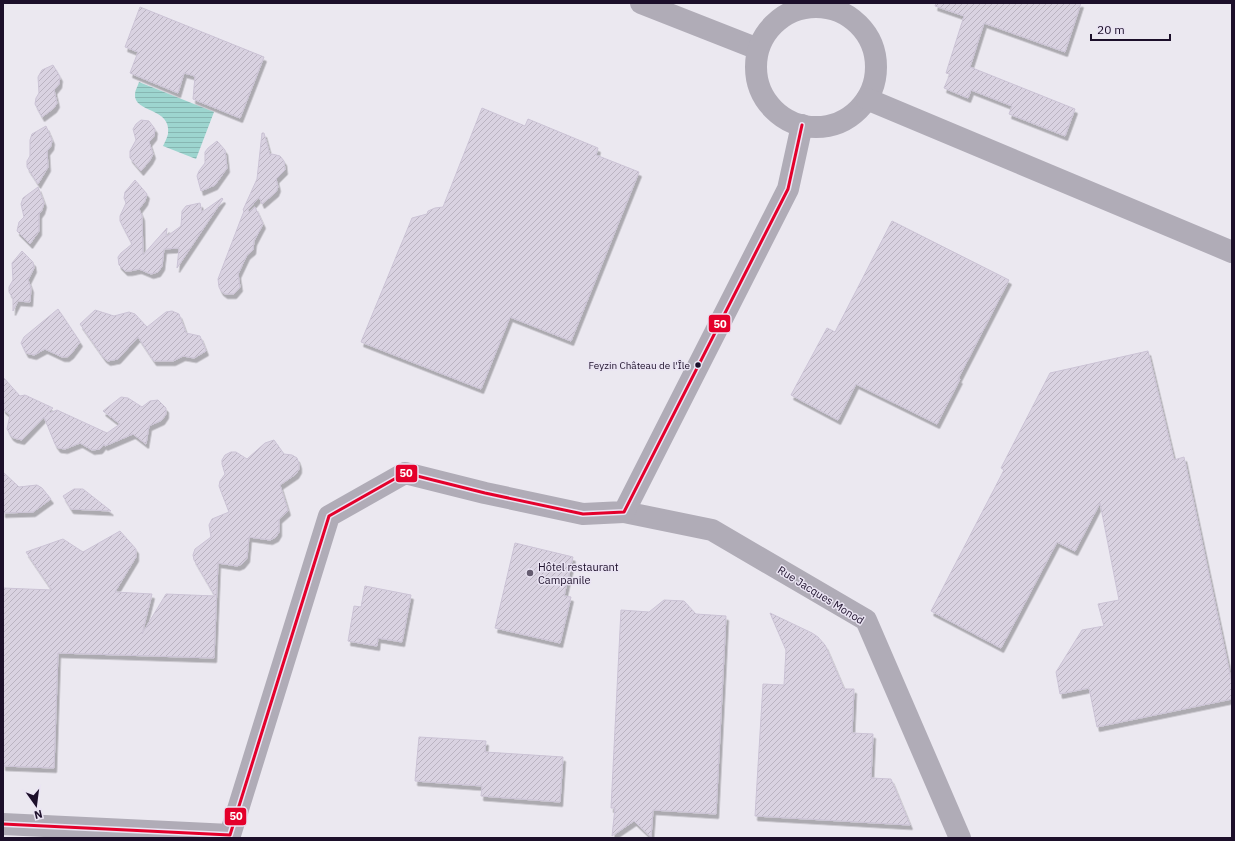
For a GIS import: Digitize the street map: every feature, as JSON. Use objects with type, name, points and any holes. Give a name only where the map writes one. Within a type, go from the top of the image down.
[{"type":"street","points":[[641,3],[758,49]]},
{"type":"street","points":[[822,5],[842,13],[859,24],[870,41],[876,60],[874,80],[867,99],[854,113],[839,122],[821,126],[802,125],[780,115],[764,97],[756,73],[758,49],[768,31],[783,17],[802,8],[822,5]]},
{"type":"street","points":[[867,99],[1232,252]]},
{"type":"street","points":[[624,512],[788,189],[802,125]]},
{"type":"street","name":"Rue Jacques Monod","points":[[3,824],[230,835],[329,516],[405,473],[485,493],[582,514],[624,512],[712,530],[866,620],[960,838]]},
{"type":"shaded area","points":[[139,82],[214,112],[196,159],[163,146],[168,134],[168,125],[159,114],[146,108],[136,100],[135,92]]},
{"type":"building","points":[[936,3],[1081,3],[1065,52],[984,23],[970,67],[1075,109],[1065,136],[1009,114],[1012,106],[971,90],[968,98],[944,88],[950,74],[946,73],[964,16],[935,6]]},
{"type":"building","points":[[140,7],[264,57],[240,118],[193,99],[195,76],[184,73],[178,93],[130,73],[138,52],[125,47]]},
{"type":"building","points":[[53,65],[60,77],[59,84],[54,90],[57,103],[54,108],[42,117],[35,104],[39,93],[38,77],[42,70]]},
{"type":"building","points":[[482,108],[525,126],[528,119],[598,148],[596,155],[639,172],[571,341],[510,317],[481,389],[361,342],[412,218],[427,214],[428,211],[435,208],[443,207]]},
{"type":"building","points":[[141,120],[149,121],[155,129],[154,136],[149,142],[153,154],[141,171],[130,158],[130,151],[136,140],[133,129]]},
{"type":"building","points":[[46,126],[52,140],[51,146],[47,151],[48,167],[38,184],[27,167],[27,161],[30,156],[30,140],[32,134]]},
{"type":"building","points":[[262,133],[264,133],[270,155],[280,156],[284,161],[285,170],[276,179],[278,187],[276,192],[262,204],[259,197],[248,210],[249,212],[255,207],[263,224],[254,241],[253,250],[247,255],[238,274],[240,287],[234,294],[225,294],[219,287],[218,279],[244,211],[243,210],[257,179]]},
{"type":"building","points":[[217,141],[225,150],[227,168],[215,185],[201,191],[197,176],[205,163],[205,152]]},
{"type":"building","points":[[135,180],[147,194],[145,201],[139,209],[142,216],[143,255],[167,228],[166,237],[181,226],[182,211],[186,206],[200,203],[202,212],[222,198],[223,199],[177,268],[179,248],[164,249],[162,266],[158,272],[151,274],[139,269],[125,271],[119,265],[118,257],[132,244],[120,221],[120,216],[126,203],[124,198],[125,192]]},
{"type":"building","points":[[38,187],[44,203],[39,214],[39,231],[30,244],[17,231],[19,222],[24,217],[21,204],[23,198]]},
{"type":"building","points":[[892,221],[1009,280],[958,379],[960,379],[937,424],[856,384],[838,420],[791,395],[827,328],[835,332]]},
{"type":"building","points":[[22,251],[33,262],[34,268],[28,280],[31,288],[30,302],[18,301],[13,311],[13,298],[9,292],[9,287],[13,280],[12,263]]},
{"type":"building","points":[[58,309],[80,342],[67,357],[62,357],[45,349],[34,355],[26,353],[21,343],[24,337]]},
{"type":"building","points":[[95,310],[114,316],[129,312],[135,314],[147,327],[166,312],[172,311],[179,314],[186,333],[200,336],[206,351],[194,358],[183,356],[173,361],[154,361],[138,337],[118,359],[108,361],[104,358],[80,324]]},
{"type":"building","points":[[1148,351],[1174,460],[1184,457],[1232,684],[1232,699],[1097,727],[1089,688],[1060,694],[1056,672],[1082,630],[1104,626],[1098,604],[1119,600],[1100,503],[1075,551],[1057,542],[1001,648],[931,611],[1004,470],[1001,468],[1050,373]]},
{"type":"building","points":[[3,377],[20,396],[25,395],[53,408],[47,414],[57,410],[107,433],[120,424],[103,411],[121,397],[128,398],[142,407],[150,401],[158,400],[166,408],[166,414],[162,420],[149,426],[146,444],[133,434],[105,446],[104,444],[100,449],[92,450],[80,443],[65,449],[58,448],[44,417],[22,440],[11,436],[7,429],[10,415],[3,409]]},
{"type":"building","points":[[274,440],[284,454],[292,455],[297,458],[299,464],[299,469],[296,474],[280,485],[288,511],[279,519],[279,532],[276,537],[270,540],[249,537],[247,558],[242,564],[237,566],[218,563],[214,658],[58,653],[54,768],[3,766],[3,588],[52,590],[26,552],[63,539],[83,552],[120,531],[136,549],[136,557],[115,592],[152,594],[142,634],[166,594],[215,596],[194,560],[193,555],[195,549],[211,537],[209,525],[212,519],[229,512],[219,486],[220,481],[225,474],[222,460],[225,455],[231,452],[236,452],[247,459],[265,443]]},
{"type":"building","points":[[3,472],[19,487],[37,485],[42,488],[51,499],[33,512],[3,513]]},
{"type":"building","points":[[74,489],[83,489],[111,511],[71,509],[63,496]]},
{"type":"building","points":[[515,543],[573,557],[564,596],[571,597],[560,643],[495,628]]},
{"type":"building","points":[[365,586],[411,595],[402,642],[378,638],[377,646],[348,641],[354,606],[361,607]]},
{"type":"building","points":[[664,600],[684,601],[696,614],[726,616],[716,814],[653,810],[651,837],[634,821],[612,836],[615,808],[611,808],[621,610],[649,612]]},
{"type":"building","points":[[770,613],[812,633],[825,645],[844,689],[854,689],[852,733],[873,734],[871,778],[891,779],[910,825],[755,816],[763,684],[784,685],[786,650]]},
{"type":"building","points":[[419,737],[486,741],[485,752],[563,757],[560,802],[481,796],[482,786],[415,781]]},
{"type":"transit line","name":"50","points":[[3,824],[230,835],[329,516],[405,473],[485,493],[583,514],[624,512],[788,189],[802,125]]},
{"type":"place","name":"Feyzin Château de l'Île","points":[[698,365]]},
{"type":"place","name":"Hôtel restaurant Campanile","points":[[530,573]]}]
